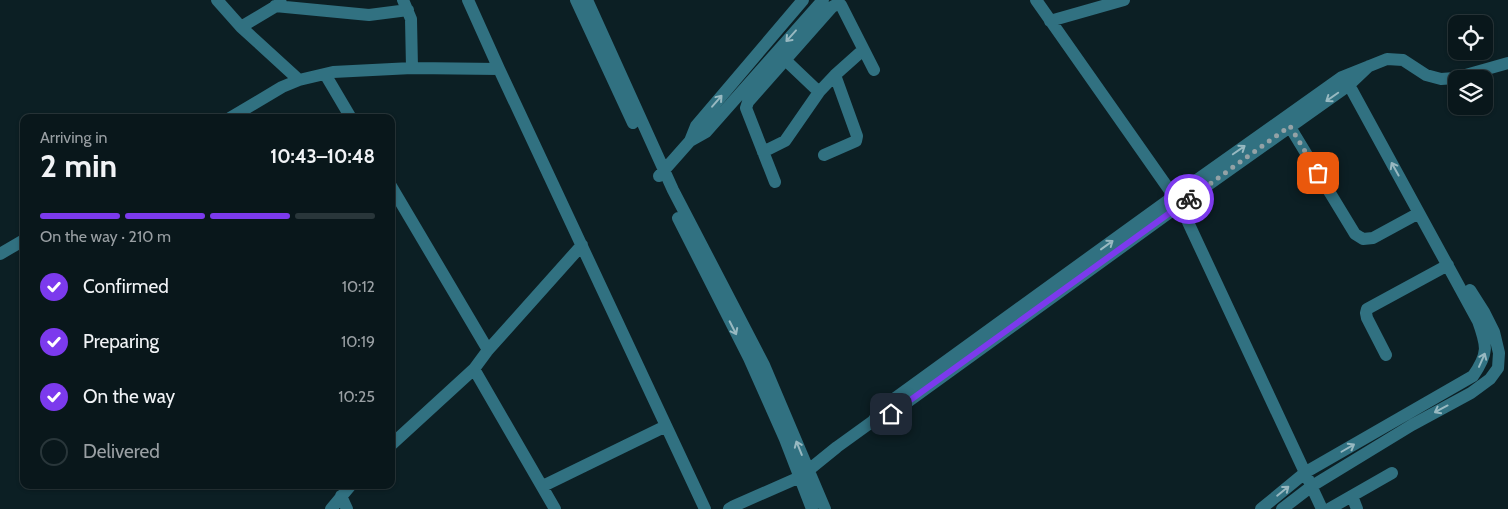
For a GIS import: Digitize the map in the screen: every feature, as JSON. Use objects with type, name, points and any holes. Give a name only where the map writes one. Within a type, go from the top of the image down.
[{"type":"street","points":[[217,0],[241,27],[299,80]]},
{"type":"street","points":[[468,0],[705,509]]},
{"type":"street","points":[[576,0],[661,174],[673,190],[764,365],[804,474],[812,509]]},
{"type":"street","points":[[587,0],[661,174]]},
{"type":"street","points":[[690,141],[696,126],[803,0]]},
{"type":"street","points":[[775,182],[746,108],[748,102],[781,56],[824,0]]},
{"type":"street","points":[[1036,0],[1177,200],[1322,509]]},
{"type":"street","points":[[1050,21],[1080,6],[1124,0]]},
{"type":"street","points":[[241,27],[280,3],[369,15],[406,5],[410,19],[412,68]]},
{"type":"street","points":[[661,174],[690,141],[706,132],[832,6],[841,5],[874,70]]},
{"type":"street","points":[[767,43],[819,92]]},
{"type":"street","points":[[763,152],[785,141],[819,92],[863,50]]},
{"type":"street","points":[[729,509],[804,474],[873,421],[891,414],[1342,77],[1387,59],[1403,60],[1426,75],[1441,79],[1455,78],[1508,63]]},
{"type":"street","points":[[1177,200],[1349,85],[1369,66]]},
{"type":"street","points":[[236,114],[282,86],[333,72],[412,68],[499,70]]},
{"type":"street","points":[[324,74],[348,114]]},
{"type":"street","points":[[824,155],[856,141],[857,136],[835,75]]},
{"type":"street","points":[[1260,509],[1306,472],[1473,376],[1486,354],[1484,337],[1478,321],[1349,85]]},
{"type":"street","points":[[1290,126],[1355,234],[1363,239],[1373,238],[1419,213]]},
{"type":"street","points":[[1282,509],[1312,486],[1412,424],[1472,393],[1490,379],[1498,368],[1499,353],[1494,332],[1484,312],[1406,188]]},
{"type":"street","points":[[395,193],[488,350]]},
{"type":"street","points":[[0,254],[20,242]]},
{"type":"street","points":[[395,441],[474,369],[488,350],[582,245]]},
{"type":"street","points":[[1386,355],[1367,318],[1367,309],[1448,265]]},
{"type":"street","points":[[474,369],[555,509]]},
{"type":"street","points":[[543,486],[666,426]]},
{"type":"street","points":[[1330,509],[1392,473]]},
{"type":"street","points":[[804,474],[825,509]]},
{"type":"street","points":[[331,509],[347,489]]},
{"type":"street","points":[[341,496],[347,509]]},
{"type":"street","points":[[1352,496],[1357,509]]},
{"type":"way so far","points":[[1189,199],[1290,126],[1318,173]]},
{"type":"route","points":[[891,414],[1189,199]]}]
